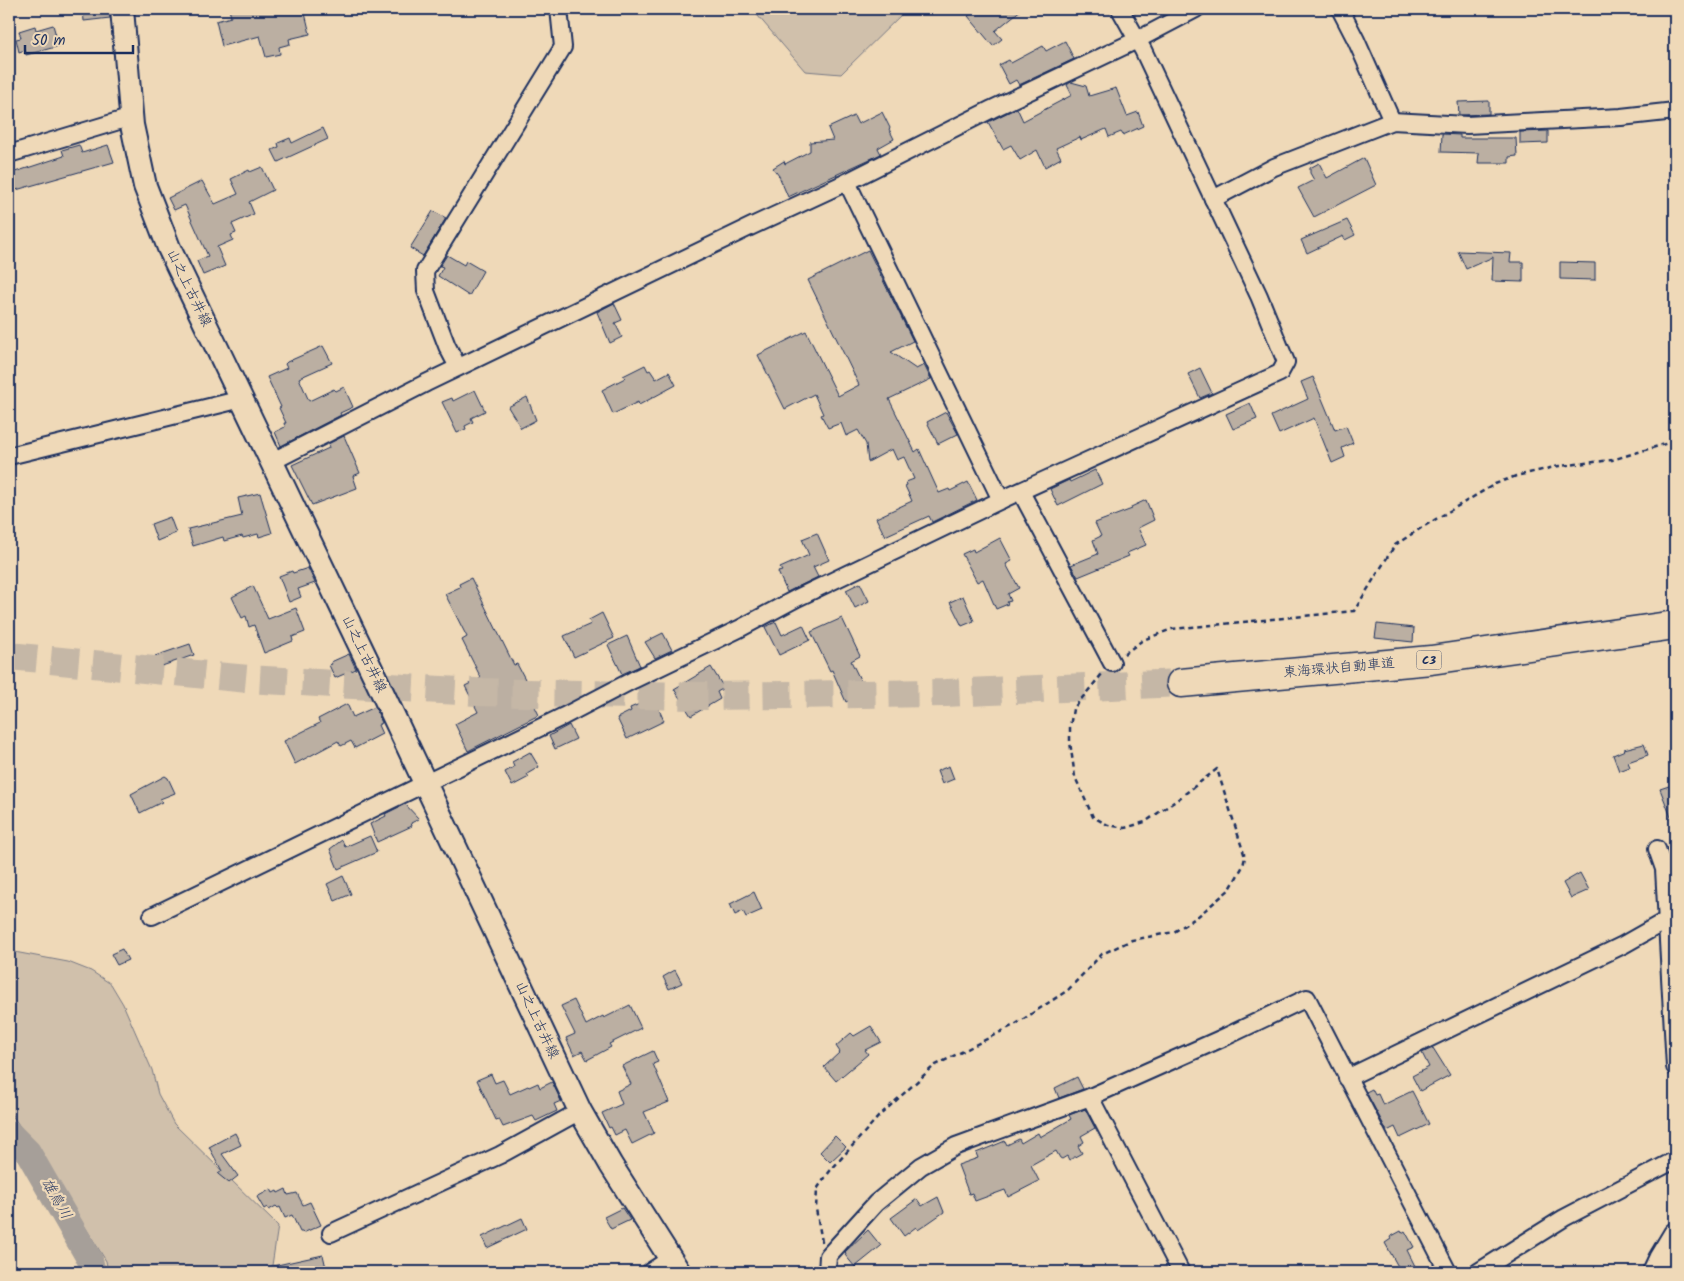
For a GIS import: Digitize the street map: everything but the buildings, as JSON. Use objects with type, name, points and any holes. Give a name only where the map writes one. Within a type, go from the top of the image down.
[{"type":"highway","name":"東海環状自動車道","points":[[1181,683],[1431,660],[1675,625]]},
{"type":"main road","name":"山之上古井線","points":[[122,9],[132,117],[145,186],[169,248],[375,677],[580,1111],[611,1165],[675,1266]]},
{"type":"main road","points":[[1654,1272],[1675,1234]]},
{"type":"street","points":[[458,368],[447,346],[426,291],[426,271],[563,46],[559,9]]},
{"type":"street","points":[[152,916],[564,716],[797,598],[1001,500],[1280,373],[1286,362],[1259,296],[1137,40],[1120,9]]},
{"type":"street","points":[[271,462],[458,368],[847,182],[992,109],[1137,40],[1196,9]]},
{"type":"street","points":[[1340,9],[1392,121]]},
{"type":"street","points":[[1213,199],[1274,167],[1392,121],[1468,125],[1621,117],[1675,111]]},
{"type":"street","points":[[9,154],[132,117]]},
{"type":"street","points":[[847,182],[1001,500]]},
{"type":"street","points":[[9,456],[242,399]]},
{"type":"street","points":[[1021,492],[1112,663]]},
{"type":"street","points":[[1657,849],[1664,869],[1675,1066]]},
{"type":"street","points":[[1347,1078],[1623,945],[1667,920]]},
{"type":"street","points":[[828,1264],[876,1203],[921,1166],[956,1146],[1090,1098],[1306,998],[1448,1272]]},
{"type":"street","points":[[1090,1098],[1181,1272]]},
{"type":"street","points":[[331,1233],[500,1155],[580,1111]]},
{"type":"street","points":[[1478,1272],[1564,1218],[1675,1160]]},
{"type":"street","points":[[650,1272],[675,1266]]},
{"type":"path","points":[[828,1264],[822,1244],[816,1209],[817,1189],[830,1171],[879,1116],[934,1066],[1016,1024],[1068,990],[1102,954],[1132,940],[1174,932],[1197,917],[1230,889],[1243,866],[1245,857],[1217,769],[1145,822],[1125,828],[1108,825],[1093,816],[1075,778],[1070,727],[1073,709],[1112,663],[1143,640],[1172,630],[1354,611],[1396,545],[1495,484],[1516,476],[1559,466],[1612,460],[1675,441]]},
{"type":"shaded area","points":[[752,9],[907,9],[841,74],[805,71]]},
{"type":"shaded area","points":[[9,951],[68,962],[91,971],[111,984],[123,1004],[152,1070],[158,1094],[174,1124],[278,1226],[271,1272],[108,1272],[106,1261],[48,1166],[9,1111]]},
{"type":"waterway","name":"雄鳥川","points":[[9,1133],[28,1152],[90,1260],[93,1272]]},
{"type":"tunnel","points":[[9,656],[248,679],[476,692],[700,696],[945,693],[1181,683]]}]
